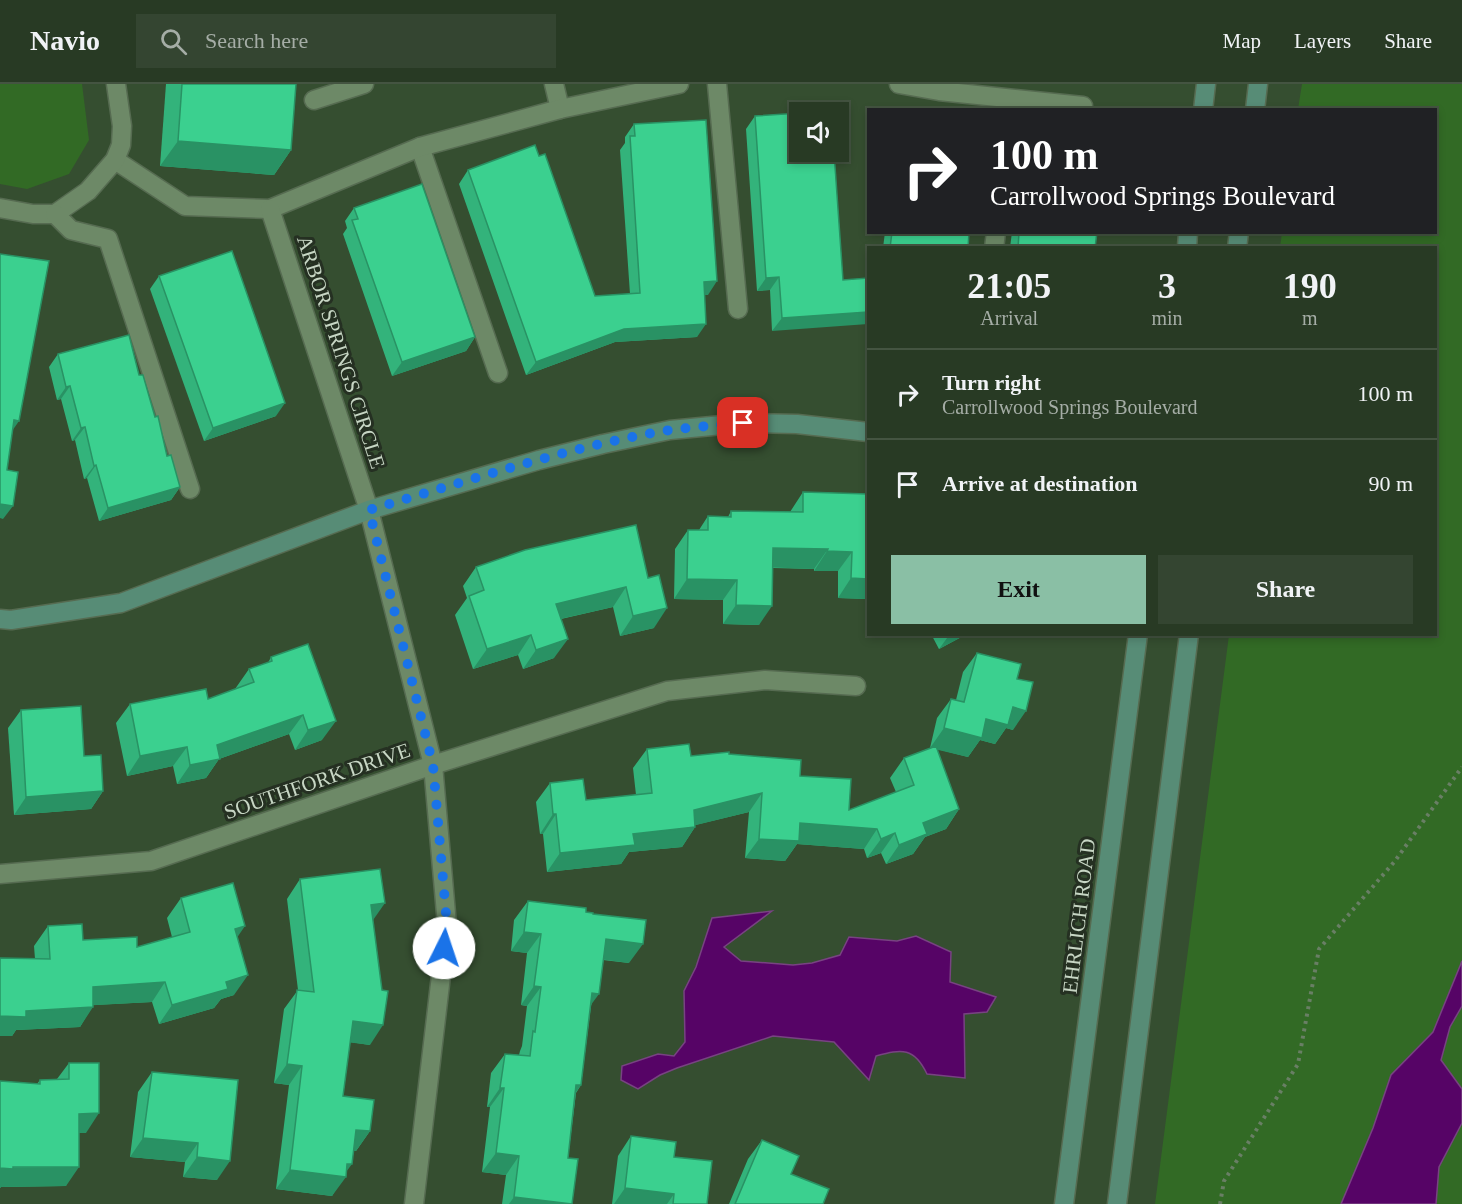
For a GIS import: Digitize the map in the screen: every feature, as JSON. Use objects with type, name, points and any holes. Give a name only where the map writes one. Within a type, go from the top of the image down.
[{"type":"main road","points":[[1203,108],[1206,84]]},
{"type":"main road","points":[[1255,108],[1258,84]]},
{"type":"main road","points":[[0,619],[11,620],[121,603],[369,510],[539,460],[670,430],[743,423],[796,423],[867,432]]},
{"type":"main road","name":"EHRLICH ROAD","points":[[1064,1204],[1138,636]]},
{"type":"main road","points":[[1117,1204],[1189,636]]},
{"type":"street","points":[[0,208],[33,214],[55,214],[88,191],[115,159],[121,145],[122,126],[116,84]]},
{"type":"street","points":[[314,100],[364,84]]},
{"type":"street","points":[[554,84],[560,109]]},
{"type":"street","points":[[115,159],[185,206],[270,209],[420,147],[560,109],[679,84]]},
{"type":"street","points":[[717,84],[738,309]]},
{"type":"street","points":[[899,84],[940,87],[1013,104],[1083,106]]},
{"type":"street","points":[[420,147],[498,373]]},
{"type":"street","name":"ARBOR SPRINGS CIRCLE","points":[[270,209],[369,510],[433,765],[447,925],[414,1204]]},
{"type":"street","points":[[55,214],[71,230],[108,239],[190,489]]},
{"type":"street","name":"SOUTHFORK DRIVE","points":[[0,874],[151,861],[433,765],[667,691],[765,680],[856,686]]},
{"type":"path","points":[[1220,1204],[1224,1181],[1298,1064],[1319,949],[1395,861],[1462,767]]},
{"type":"green space","points":[[0,84],[82,84],[89,140],[69,174],[27,189],[0,184]]},
{"type":"green space","points":[[1302,84],[1462,84],[1462,1204],[1155,1204],[1229,636],[1437,636],[1437,246],[1280,246],[1282,234],[1437,234],[1437,108],[1298,108]]},
{"type":"shaded area","points":[[772,911],[724,947],[741,961],[793,965],[812,963],[840,955],[849,937],[897,941],[916,936],[951,952],[950,982],[996,997],[987,1012],[964,1014],[965,1078],[927,1074],[912,1055],[906,1052],[893,1052],[876,1056],[869,1080],[834,1042],[773,1036],[677,1068],[660,1075],[638,1089],[621,1080],[622,1066],[658,1054],[674,1056],[685,1042],[684,991],[696,967],[712,918]]},
{"type":"shaded area","points":[[1462,961],[1462,1006],[1450,1027],[1441,1060],[1462,1089],[1462,1123],[1439,1167],[1436,1204],[1341,1204],[1373,1128],[1391,1075],[1433,1032]]},
{"type":"building","points":[[182,84],[296,84],[291,150],[178,141]]},
{"type":"building","points":[[789,114],[789,162],[835,162],[843,280],[867,278],[867,312],[782,318],[779,277],[766,278],[755,116]]},
{"type":"building","points":[[706,120],[717,281],[704,282],[706,324],[624,329],[536,362],[468,170],[535,145],[539,156],[545,154],[595,296],[640,293],[630,136],[635,136],[634,124]]},
{"type":"building","points":[[422,184],[475,337],[402,362],[352,220],[358,219],[354,208]]},
{"type":"building","points":[[892,234],[969,234],[968,246],[890,246]]},
{"type":"building","points":[[1019,234],[1097,234],[1095,246],[1018,246]]},
{"type":"building","points":[[232,251],[285,403],[213,428],[159,276]]},
{"type":"building","points":[[0,254],[49,261],[19,421],[14,420],[7,470],[18,472],[13,506],[0,504]]},
{"type":"building","points":[[129,335],[139,375],[143,375],[155,417],[158,416],[167,456],[171,455],[180,487],[108,508],[96,465],[94,466],[85,427],[81,428],[70,386],[66,387],[58,354]]},
{"type":"building","points":[[803,492],[867,494],[867,579],[851,578],[852,552],[773,548],[772,606],[736,605],[737,580],[687,579],[688,530],[708,530],[708,516],[731,517],[731,511],[803,512]]},
{"type":"building","points":[[636,525],[648,578],[659,575],[667,608],[633,616],[626,587],[556,604],[568,639],[536,650],[531,635],[487,649],[469,596],[484,590],[476,567],[525,550]]},
{"type":"building","points":[[308,644],[336,721],[308,730],[303,715],[217,745],[220,759],[190,765],[187,747],[140,756],[130,704],[206,689],[208,699],[254,682],[249,669],[272,661],[271,657]]},
{"type":"building","points":[[977,653],[1021,664],[1017,679],[1033,682],[1026,711],[1013,707],[1008,725],[986,719],[982,738],[944,728],[951,699],[964,702]]},
{"type":"building","points":[[81,706],[84,756],[101,755],[103,791],[26,797],[21,710]]},
{"type":"building","points":[[689,744],[691,756],[729,752],[729,754],[801,760],[800,776],[851,779],[849,810],[914,785],[904,758],[936,746],[959,809],[923,823],[927,834],[899,845],[895,833],[881,839],[877,829],[800,823],[799,841],[759,839],[762,793],[694,810],[695,827],[633,834],[635,845],[560,853],[550,783],[583,779],[586,800],[652,793],[647,749]]},
{"type":"building","points":[[380,869],[385,903],[371,905],[382,990],[388,991],[383,1025],[353,1021],[343,1096],[374,1100],[370,1131],[356,1130],[352,1164],[347,1164],[346,1177],[290,1170],[302,1066],[287,1064],[297,990],[314,992],[300,879]]},
{"type":"building","points":[[233,883],[245,926],[235,929],[248,975],[226,982],[228,989],[172,1005],[165,982],[93,987],[93,1007],[26,1011],[26,1017],[0,1016],[0,958],[50,959],[48,926],[82,924],[83,940],[137,937],[137,947],[190,932],[181,898]]},
{"type":"building","points":[[528,901],[586,908],[586,912],[593,914],[646,920],[643,944],[606,939],[599,994],[592,993],[581,1085],[576,1085],[568,1158],[578,1159],[572,1204],[514,1197],[519,1156],[496,1153],[504,1088],[500,1088],[505,1054],[530,1056],[541,987],[534,986],[541,934],[524,932]]},
{"type":"building","points":[[69,1063],[99,1063],[99,1113],[79,1114],[79,1167],[0,1168],[0,1081],[40,1084],[40,1080],[69,1079]]},
{"type":"building","points":[[152,1072],[238,1080],[230,1161],[197,1157],[198,1143],[143,1138]]},
{"type":"building","points":[[631,1136],[676,1142],[674,1157],[712,1161],[707,1204],[673,1204],[674,1194],[625,1188]]},
{"type":"building","points":[[762,1140],[799,1156],[791,1174],[829,1189],[823,1204],[735,1204]]},
{"type":"route","points":[[444,948],[447,925],[433,765],[369,510],[539,460],[603,444],[670,430],[743,423]]}]
